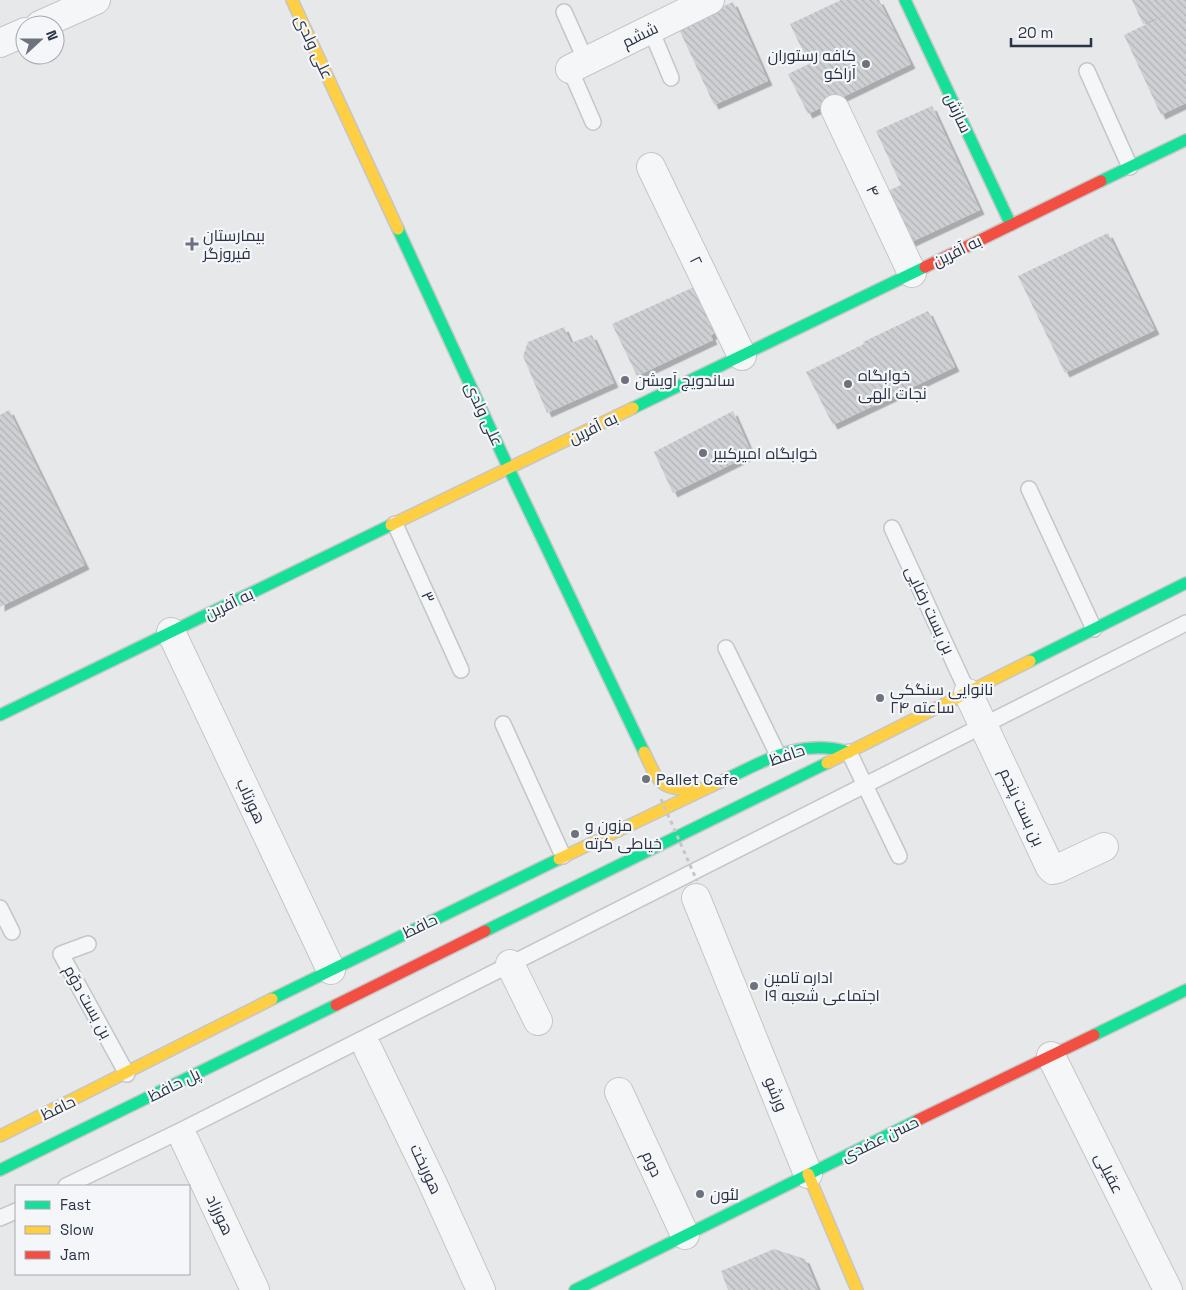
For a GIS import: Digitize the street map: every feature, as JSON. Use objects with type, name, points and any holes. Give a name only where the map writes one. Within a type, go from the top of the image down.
[{"type":"street","points":[[62,15],[96,0]]},
{"type":"street","name":"علی ولدی","points":[[292,0],[509,468],[657,779],[662,784],[674,789],[706,789]]},
{"type":"street","name":"ششم","points":[[578,65],[710,0]]},
{"type":"street","name":"سازش","points":[[905,0],[1011,225]]},
{"type":"street","points":[[0,43],[15,36]]},
{"type":"street","name":"۴","points":[[834,110],[912,273]]},
{"type":"street","name":"به آفرین","points":[[0,715],[1186,140]]},
{"type":"street","name":"۲","points":[[651,166],[742,356]]},
{"type":"street","name":"حافظ","points":[[348,999],[968,693],[1186,583]]},
{"type":"street","name":"هورتاب","points":[[171,632],[331,970]]},
{"type":"street","name":"بن بست پنجم","points":[[968,693],[1050,867],[1053,870],[1057,869],[1104,847]]},
{"type":"street","name":"حافظ","points":[[0,1136],[563,856],[778,755],[813,746],[849,752]]},
{"type":"street","name":"ورشو","points":[[697,890],[808,1174],[856,1290]]},
{"type":"street","points":[[510,964],[538,1021]]},
{"type":"street","name":"حسن عضدی","points":[[575,1290],[1186,990]]},
{"type":"street","name":"پل حافظ","points":[[0,1170],[348,999]]},
{"type":"street","name":"هوربخت","points":[[368,1049],[481,1290]]},
{"type":"street","name":"عقیلی","points":[[1051,1056],[1168,1290]]},
{"type":"street","name":"دوم","points":[[619,1092],[685,1235]]},
{"type":"street","name":"هورزاد","points":[[185,1141],[255,1290]]},
{"type":"lane","points":[[564,12],[593,122]]},
{"type":"lane","points":[[650,30],[671,78]]},
{"type":"lane","points":[[1087,71],[1130,167]]},
{"type":"lane","points":[[1029,489],[1094,629]]},
{"type":"lane","name":"۳","points":[[395,524],[462,670]]},
{"type":"lane","name":"بن بست رضایی","points":[[892,528],[968,693]]},
{"type":"lane","points":[[68,1185],[189,1126],[1186,623]]},
{"type":"lane","points":[[726,648],[778,755]]},
{"type":"lane","points":[[503,724],[563,856]]},
{"type":"lane","points":[[849,752],[899,856]]},
{"type":"lane","points":[[0,908],[12,932]]},
{"type":"lane","name":"بن بست دوّم","points":[[88,944],[61,954],[127,1074]]},
{"type":"lane","points":[[0,1218],[15,1210]]},
{"type":"path","points":[[661,799],[697,890]]},
{"type":"building","points":[[841,0],[879,0],[911,64],[808,114],[788,74],[809,64],[790,24]]},
{"type":"building","points":[[1132,0],[1186,0],[1186,5],[1143,24]]},
{"type":"building","points":[[733,2],[768,81],[714,105],[678,27]]},
{"type":"building","points":[[1186,5],[1186,103],[1161,115],[1124,35]]},
{"type":"building","points":[[932,106],[980,210],[905,245],[881,194],[901,185],[876,131]]},
{"type":"building","points":[[1108,233],[1155,330],[1065,373],[1018,276]]},
{"type":"building","points":[[694,287],[715,332],[711,336],[713,340],[637,376],[612,324]]},
{"type":"building","points":[[928,311],[955,367],[833,425],[806,372]]},
{"type":"building","points":[[564,327],[571,343],[592,335],[614,383],[547,413],[523,356],[528,342]]},
{"type":"building","points":[[9,410],[85,565],[0,607],[0,415]]},
{"type":"building","name":"خوابگاه امیرکبیر","points":[[733,411],[752,454],[673,493],[654,452]]},
{"type":"building","points":[[774,1249],[805,1259],[818,1290],[728,1290],[721,1271]]},
{"type":"traffic: fast","points":[[905,0],[1011,225]]},
{"type":"traffic: fast","points":[[1101,181],[1186,140]]},
{"type":"traffic: fast","points":[[398,229],[509,469],[644,752]]},
{"type":"traffic: fast","points":[[633,408],[925,267]]},
{"type":"traffic: fast","points":[[0,715],[391,525]]},
{"type":"traffic: fast","points":[[1030,661],[1186,583]]},
{"type":"traffic: fast","points":[[720,782],[767,760],[798,750],[831,748],[849,752]]},
{"type":"traffic: fast","points":[[485,931],[827,763]]},
{"type":"traffic: fast","points":[[272,999],[559,859]]},
{"type":"traffic: fast","points":[[1094,1035],[1186,990]]},
{"type":"traffic: fast","points":[[0,1170],[336,1005]]},
{"type":"traffic: fast","points":[[575,1290],[918,1120]]},
{"type":"traffic: slow","points":[[292,0],[398,229]]},
{"type":"traffic: slow","points":[[391,525],[633,408]]},
{"type":"traffic: slow","points":[[827,763],[1030,661]]},
{"type":"traffic: slow","points":[[644,752],[654,773],[664,784],[678,789],[702,789]]},
{"type":"traffic: slow","points":[[559,859],[720,782]]},
{"type":"traffic: slow","points":[[0,1136],[272,999]]},
{"type":"traffic: slow","points":[[808,1174],[857,1290]]},
{"type":"traffic: jam","points":[[925,267],[1101,181]]},
{"type":"traffic: jam","points":[[336,1005],[485,931]]},
{"type":"traffic: jam","points":[[918,1120],[1094,1035]]},
{"type":"place","name":"کافه رستوران آراکو","points":[[866,64]]},
{"type":"place","name":"بیمارستان فیروزگر","points":[[192,244]]},
{"type":"place","name":"ساندویچ آویشن","points":[[625,380]]},
{"type":"place","name":"خوابگاه نجات الهی","points":[[848,384]]},
{"type":"place","name":"خوابگاه امیرکبیر","points":[[703,453]]},
{"type":"place","name":"نانوایی سنگکی ۲۴ ساعته","points":[[880,698]]},
{"type":"place","name":"Pallet Cafe","points":[[646,779]]},
{"type":"place","name":"مزون و خیاطی کرته","points":[[575,834]]},
{"type":"place","name":"اداره تامین اجتماعی شعبه ۱۹","points":[[754,986]]},
{"type":"place","name":"لئون","points":[[700,1194]]}]
